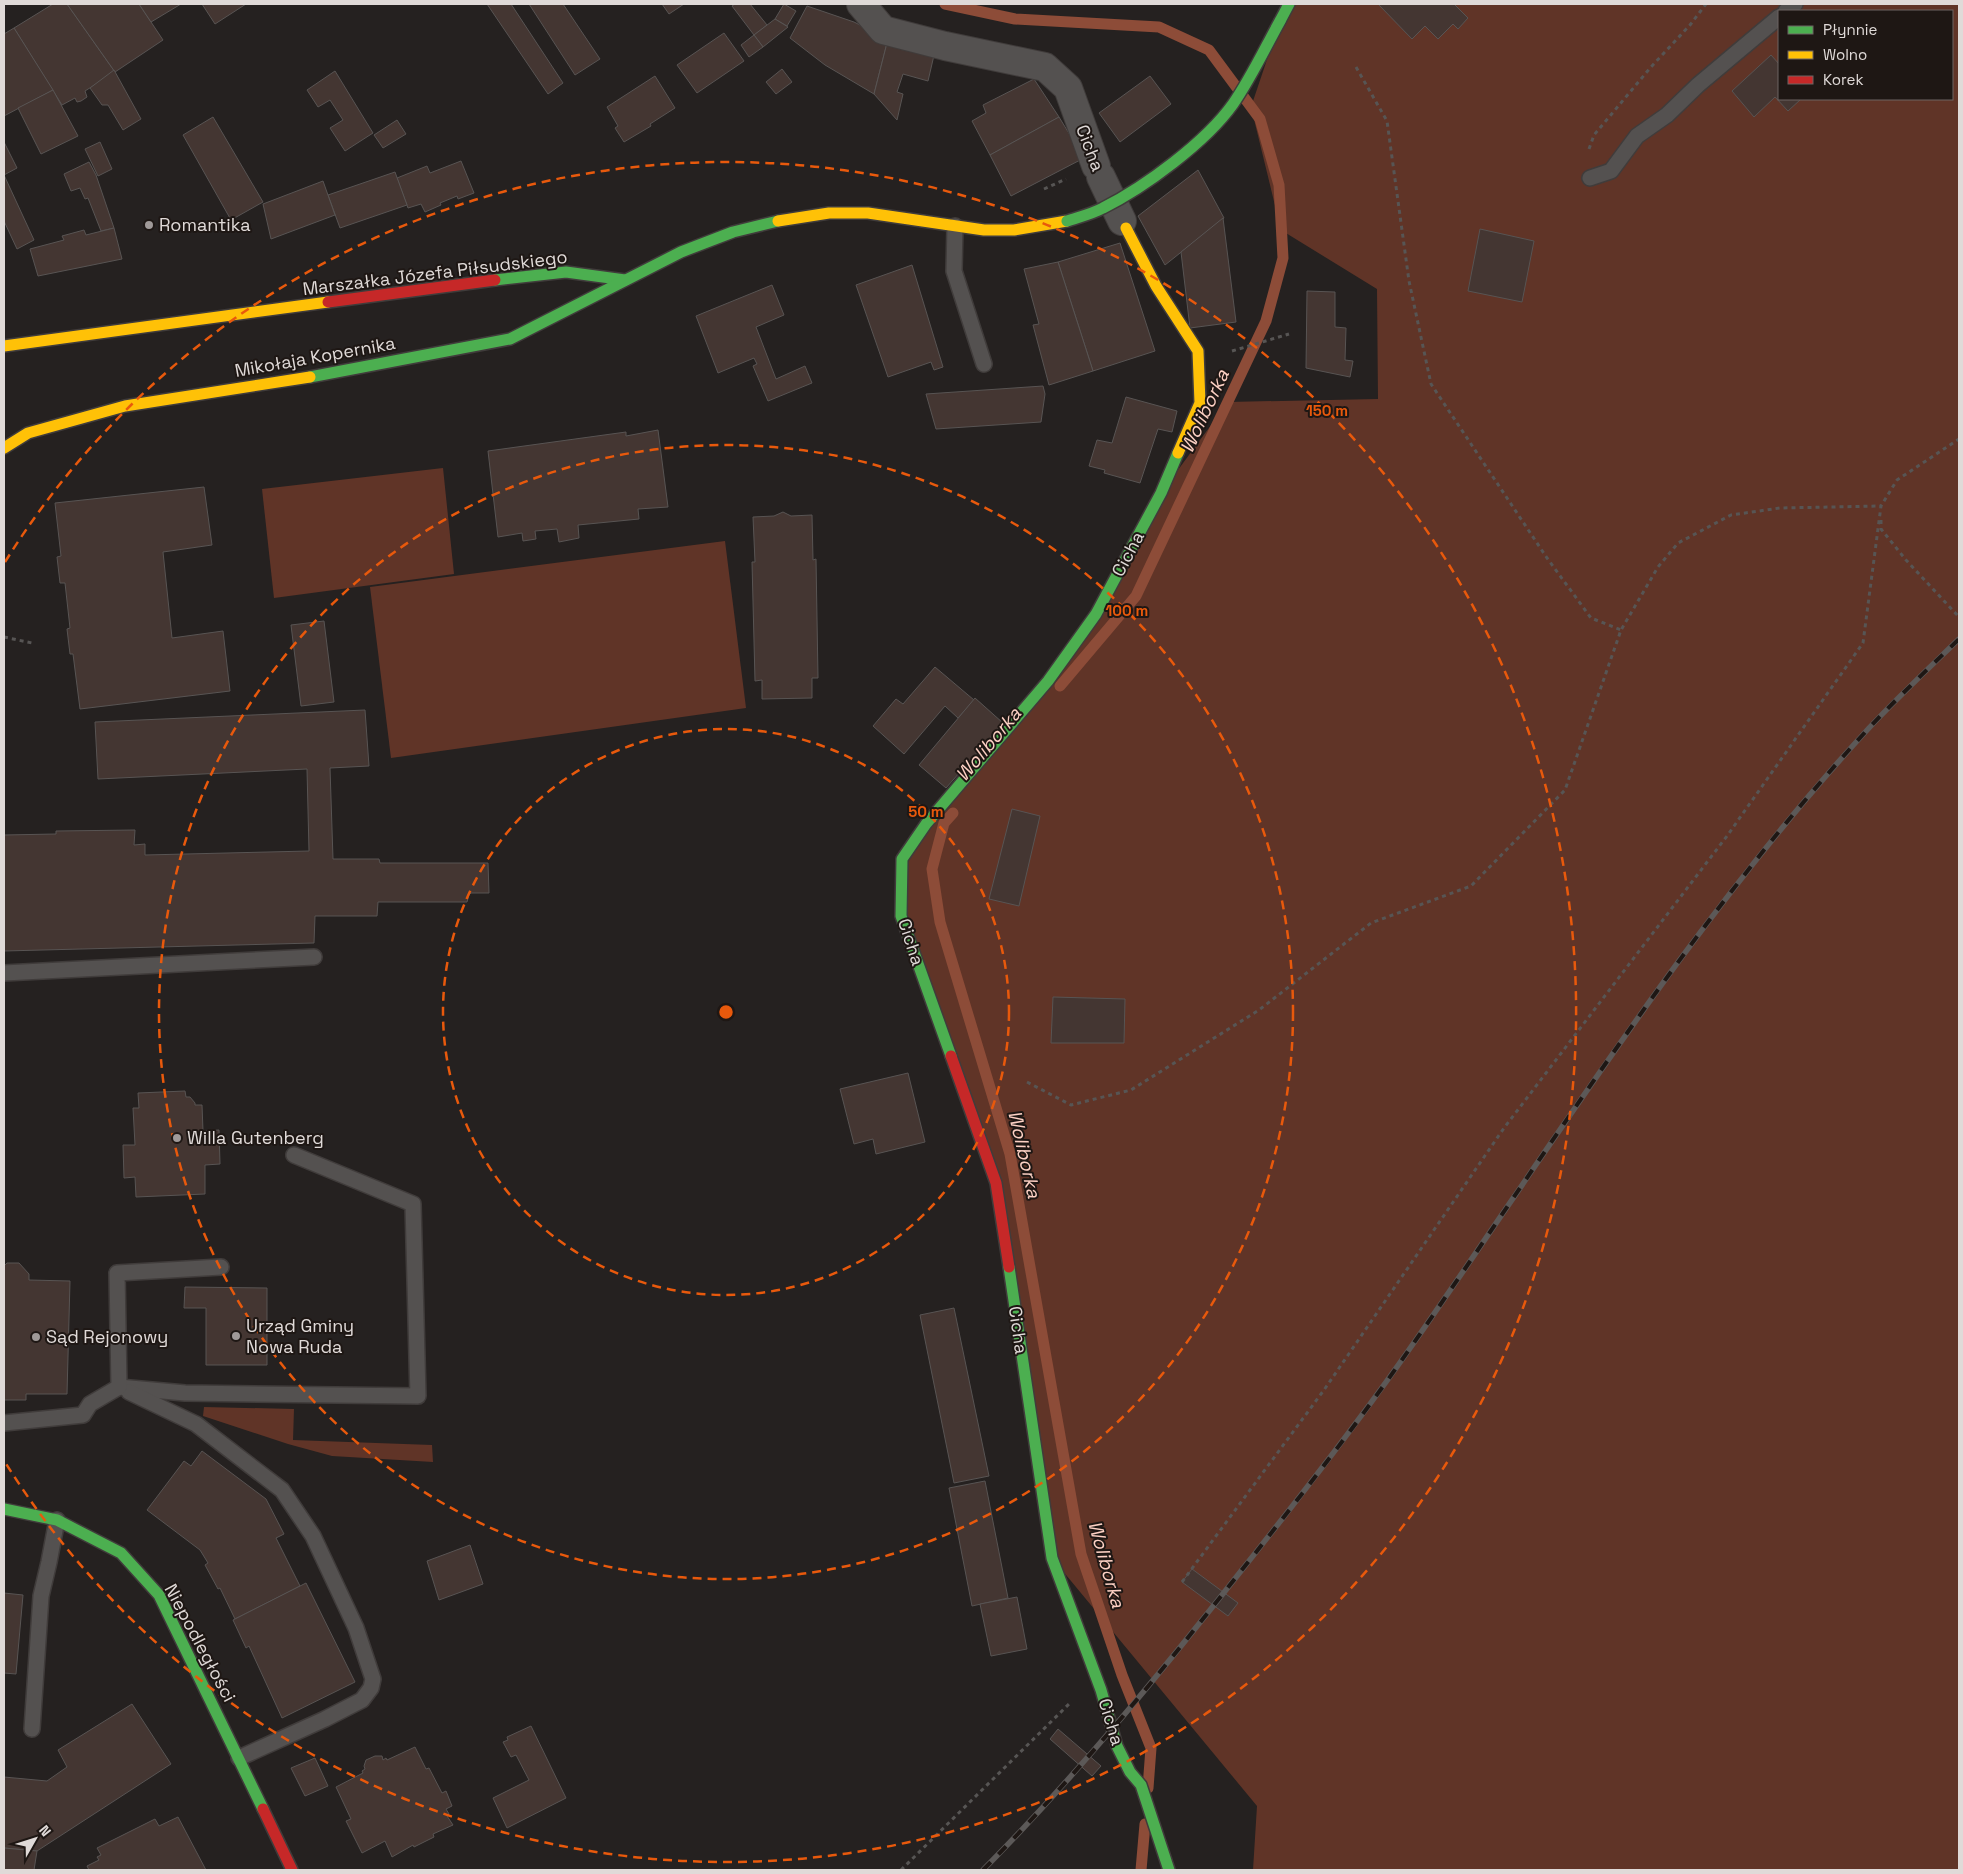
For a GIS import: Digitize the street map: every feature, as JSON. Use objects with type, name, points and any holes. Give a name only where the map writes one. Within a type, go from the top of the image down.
[{"type":"street","name":"Cicha","points":[[861,4],[883,30],[945,46],[1045,67],[1068,88],[1099,171],[1124,225],[1156,286],[1198,350],[1200,402],[1161,493],[1096,614],[1048,681],[926,824],[902,859],[901,916],[996,1183],[1052,1558],[1096,1677],[1117,1746],[1130,1772],[1141,1785],[1169,1870]]},
{"type":"street","points":[[625,280],[681,252],[734,232],[789,218],[829,213],[868,213],[984,230],[1014,230],[1067,221],[1102,208],[1128,194],[1175,159],[1213,127],[1232,105],[1289,4]]},
{"type":"street","name":"Marszałka Józefa Piłsudskiego","points":[[4,346],[517,277],[566,272],[625,280]]},
{"type":"street","name":"Mikołaja Kopernika","points":[[4,448],[28,433],[125,406],[328,374],[510,339],[625,280]]},
{"type":"street","name":"Niepodległości","points":[[4,1509],[57,1520],[120,1553],[159,1595],[292,1870]]},
{"type":"lane","points":[[1590,178],[1611,171],[1637,136],[1667,115],[1698,84],[1778,17]]},
{"type":"lane","points":[[955,226],[954,271],[984,364]]},
{"type":"lane","points":[[4,973],[314,957]]},
{"type":"lane","points":[[4,1423],[83,1415],[90,1404],[119,1387],[185,1393],[418,1396],[413,1204],[294,1155]]},
{"type":"lane","points":[[119,1387],[117,1273],[221,1267]]},
{"type":"lane","points":[[119,1387],[196,1424],[282,1490],[312,1536],[356,1628],[373,1678],[371,1688],[362,1700],[239,1758]]},
{"type":"lane","points":[[32,1729],[41,1596],[57,1520]]},
{"type":"path","points":[[1590,178],[1582,169],[1594,136],[1706,4]]},
{"type":"path","points":[[1356,67],[1387,121],[1409,281],[1432,384],[1547,558],[1592,618],[1621,630]]},
{"type":"path","points":[[1042,190],[1099,171]]},
{"type":"path","points":[[1236,351],[1289,334]]},
{"type":"path","points":[[1182,1582],[1324,1390],[1504,1128],[1727,836],[1863,643],[1881,506],[1897,480],[1959,439]]},
{"type":"path","points":[[1027,1082],[1071,1105],[1131,1090],[1258,1010],[1371,923],[1471,886],[1565,790],[1621,630],[1658,567],[1678,543],[1731,515],[1780,508],[1881,506]]},
{"type":"path","points":[[1881,506],[1881,529],[1906,560],[1959,618]]},
{"type":"path","points":[[4,637],[32,643]]},
{"type":"path","points":[[901,1870],[1096,1677]]},
{"type":"shaded area","points":[[1289,4],[1959,4],[1959,1870],[1253,1870],[1257,1806],[1052,1558],[996,1183],[901,916],[902,859],[1048,681],[1161,493],[1228,402],[1378,399],[1377,289],[1281,230],[1251,107],[1280,21]]},
{"type":"shaded area","points":[[443,468],[454,574],[274,598],[262,489]]},
{"type":"shaded area","points":[[725,541],[746,708],[391,758],[370,587]]},
{"type":"shaded area","points":[[204,1407],[294,1409],[293,1440],[432,1445],[433,1462],[332,1456],[288,1444],[203,1416]]},
{"type":"building","points":[[53,4],[67,4],[115,72],[85,91],[87,97],[81,101],[77,102],[75,98],[62,105],[14,28]]},
{"type":"building","points":[[67,4],[139,4],[163,40],[115,72]]},
{"type":"building","points":[[139,4],[181,4],[151,22]]},
{"type":"building","points":[[202,4],[246,4],[215,24]]},
{"type":"building","points":[[487,4],[511,4],[563,83],[548,94]]},
{"type":"building","points":[[529,4],[563,4],[600,59],[575,75]]},
{"type":"building","points":[[662,4],[684,4],[669,14]]},
{"type":"building","points":[[735,4],[750,4],[767,25],[754,35],[732,6]]},
{"type":"building","points":[[784,4],[796,11],[787,26],[775,19]]},
{"type":"building","points":[[1378,4],[1454,4],[1468,18],[1458,29],[1453,24],[1438,39],[1425,26],[1412,39]]},
{"type":"building","points":[[807,6],[854,22],[888,39],[874,94],[825,65],[790,38]]},
{"type":"building","points":[[775,19],[788,27],[763,47],[754,35]]},
{"type":"building","points":[[14,28],[53,90],[4,116],[4,34]]},
{"type":"building","points":[[724,33],[744,61],[697,93],[677,65]]},
{"type":"building","points":[[754,35],[763,47],[749,57],[741,45]]},
{"type":"building","points":[[888,39],[935,51],[928,81],[903,74],[897,92],[903,94],[897,120],[874,94]]},
{"type":"building","points":[[1771,55],[1778,63],[1778,100],[1800,100],[1788,111],[1775,97],[1754,117],[1732,91]]},
{"type":"building","points":[[782,69],[792,82],[776,94],[766,82]]},
{"type":"building","points":[[114,70],[141,119],[123,130],[108,105],[102,105],[90,88]]},
{"type":"building","points":[[335,71],[373,133],[345,151],[330,128],[343,120],[330,100],[318,107],[307,90]]},
{"type":"building","points":[[655,76],[675,108],[650,124],[651,126],[624,142],[615,128],[618,126],[607,107]]},
{"type":"building","points":[[1150,76],[1171,104],[1120,142],[1099,113]]},
{"type":"building","points":[[1034,79],[1059,117],[990,155],[972,121],[986,113],[983,105]]},
{"type":"building","points":[[53,90],[78,136],[41,154],[18,108]]},
{"type":"building","points":[[213,117],[263,202],[231,220],[183,135]]},
{"type":"building","points":[[1059,117],[1084,158],[1011,196],[990,155]]},
{"type":"building","points":[[397,120],[406,134],[383,148],[374,135]]},
{"type":"building","points":[[4,142],[17,168],[4,175]]},
{"type":"building","points":[[100,142],[112,169],[98,176],[85,149]]},
{"type":"building","points":[[461,161],[474,193],[458,199],[457,196],[425,212],[421,204],[408,208],[397,178],[427,166],[430,173]]},
{"type":"building","points":[[89,162],[96,175],[114,228],[101,231],[88,198],[85,199],[80,188],[71,191],[64,174]]},
{"type":"building","points":[[1198,170],[1224,218],[1165,265],[1138,216]]},
{"type":"building","points":[[395,172],[407,205],[340,228],[328,195]]},
{"type":"building","points":[[4,175],[34,240],[17,249],[4,221]]},
{"type":"building","points":[[323,181],[335,215],[271,239],[263,204]]},
{"type":"building","points":[[1223,218],[1236,322],[1190,328],[1181,252]]},
{"type":"building","points":[[114,228],[122,259],[38,276],[30,249],[64,240],[62,236],[84,230],[86,235]]},
{"type":"building","points":[[1480,229],[1534,241],[1522,302],[1468,291]]},
{"type":"building","points":[[1120,243],[1155,351],[1093,371],[1058,262]]},
{"type":"building","points":[[1058,262],[1093,371],[1049,385],[1033,325],[1039,324],[1024,269]]},
{"type":"building","points":[[912,265],[943,367],[934,370],[931,362],[888,377],[856,285]]},
{"type":"building","points":[[772,285],[784,315],[756,327],[776,379],[805,366],[812,383],[768,401],[753,366],[757,364],[754,358],[718,373],[696,316]]},
{"type":"building","points":[[1307,291],[1335,292],[1335,327],[1346,328],[1345,360],[1353,361],[1350,377],[1306,368]]},
{"type":"building","points":[[1043,386],[1045,394],[1041,422],[936,429],[926,394]]},
{"type":"building","points":[[1126,397],[1177,411],[1172,432],[1158,429],[1140,483],[1104,473],[1105,470],[1089,466],[1097,440],[1112,443]]},
{"type":"building","points":[[658,430],[668,507],[638,509],[639,519],[578,525],[579,538],[559,542],[557,529],[535,531],[536,539],[523,541],[522,533],[498,537],[488,451],[626,432],[626,436]]},
{"type":"building","points":[[204,487],[212,545],[163,552],[172,638],[223,631],[230,691],[80,709],[73,654],[70,654],[67,629],[70,628],[65,583],[60,583],[57,557],[61,556],[55,503]]},
{"type":"building","points":[[783,512],[791,516],[812,515],[813,560],[816,559],[818,678],[812,678],[812,698],[762,699],[762,680],[755,681],[752,562],[755,562],[753,517],[774,516]]},
{"type":"building","points":[[324,621],[334,702],[301,706],[291,625]]},
{"type":"building","points":[[935,667],[974,700],[958,718],[945,706],[904,754],[873,726],[896,699],[903,704]]},
{"type":"building","points":[[975,698],[1003,723],[946,788],[919,765]]},
{"type":"building","points":[[365,710],[369,766],[330,768],[333,859],[379,859],[380,863],[488,863],[489,893],[471,893],[467,902],[378,902],[377,916],[315,916],[314,943],[4,951],[4,835],[56,834],[56,831],[135,830],[134,845],[145,844],[145,855],[309,851],[307,769],[98,779],[95,722]]},
{"type":"building","points":[[1012,809],[1040,816],[1019,906],[989,899]]},
{"type":"building","points":[[1053,997],[1125,999],[1124,1043],[1051,1043]]},
{"type":"building","points":[[908,1073],[925,1142],[876,1154],[873,1139],[854,1144],[840,1089]]},
{"type":"building","name":"Willa Gutenberg","points":[[185,1091],[186,1097],[190,1097],[195,1105],[202,1105],[203,1131],[219,1130],[220,1164],[205,1165],[205,1194],[136,1197],[135,1177],[124,1178],[123,1145],[135,1145],[133,1108],[139,1108],[138,1093]]},
{"type":"building","name":"Sąd Rejonowy","points":[[7,1263],[19,1263],[29,1274],[29,1280],[70,1281],[67,1394],[26,1394],[26,1400],[4,1400],[4,1266]]},
{"type":"building","name":"Urząd Gminy Nowa Ruda","points":[[185,1287],[267,1288],[267,1365],[206,1365],[206,1308],[184,1308]]},
{"type":"building","points":[[954,1308],[989,1476],[954,1483],[920,1315]]},
{"type":"building","points":[[202,1451],[266,1499],[284,1534],[276,1538],[300,1586],[235,1619],[220,1588],[218,1589],[205,1565],[208,1563],[200,1550],[147,1510],[184,1461],[191,1466]]},
{"type":"building","points":[[985,1481],[1008,1598],[972,1606],[949,1488]]},
{"type":"building","points":[[470,1545],[483,1584],[439,1600],[427,1561]]},
{"type":"building","points":[[1192,1569],[1238,1603],[1228,1616],[1182,1582]]},
{"type":"building","points":[[306,1583],[355,1682],[282,1718],[249,1646],[246,1648],[233,1620]]},
{"type":"building","points":[[4,1593],[23,1595],[16,1674],[4,1673]]},
{"type":"building","points":[[1017,1597],[1027,1649],[991,1656],[980,1604]]},
{"type":"building","points":[[132,1704],[171,1764],[37,1851],[4,1848],[4,1777],[47,1781],[67,1767],[58,1750]]},
{"type":"building","points":[[531,1726],[566,1798],[507,1828],[493,1798],[529,1780],[516,1755],[511,1757],[503,1742],[508,1740],[507,1737]]},
{"type":"building","points":[[1058,1729],[1101,1766],[1092,1776],[1050,1739]]},
{"type":"building","points":[[415,1747],[426,1769],[429,1768],[442,1793],[446,1791],[452,1806],[446,1809],[449,1814],[447,1816],[453,1825],[433,1834],[434,1837],[414,1847],[413,1845],[392,1857],[385,1841],[362,1853],[346,1821],[351,1819],[336,1787],[363,1773],[366,1760],[375,1756],[382,1756],[383,1760],[386,1758],[387,1760]]},
{"type":"building","points":[[315,1758],[328,1786],[305,1796],[291,1768]]},
{"type":"building","points":[[178,1817],[206,1870],[89,1870],[87,1866],[99,1860],[97,1857],[101,1855],[97,1848],[155,1819],[159,1826]]},
{"type":"building","points":[[4,1848],[37,1851],[34,1870],[4,1870]]},
{"type":"waterway","name":"Woliborka","points":[[945,4],[1015,19],[1159,27],[1209,50],[1260,119],[1279,185],[1283,258],[1266,321],[1136,596],[1060,686]]},
{"type":"waterway","name":"Woliborka","points":[[953,813],[944,823],[932,869],[940,922],[1010,1154],[1081,1554],[1122,1675],[1151,1748],[1148,1788]]},
{"type":"waterway","name":"Woliborka","points":[[1141,1870],[1145,1824]]},
{"type":"railway","points":[[983,1870],[1084,1762],[1148,1687],[1329,1459],[1413,1344],[1630,1028],[1745,874],[1805,800],[1869,728],[1959,639]]},
{"type":"traffic: fast","points":[[1280,21],[1289,4]]},
{"type":"traffic: fast","points":[[1067,221],[1090,214],[1120,199],[1174,162],[1207,133],[1221,119],[1240,94],[1280,21]]},
{"type":"traffic: fast","points":[[310,377],[510,339],[681,252],[733,232],[778,221]]},
{"type":"traffic: fast","points":[[495,280],[566,272],[625,280]]},
{"type":"traffic: fast","points":[[951,1056],[901,916],[902,859],[926,824],[1048,681],[1096,614],[1161,493],[1178,453]]},
{"type":"traffic: fast","points":[[1009,1267],[1052,1558],[1101,1690],[1117,1746],[1130,1772],[1141,1785],[1169,1870]]},
{"type":"traffic: fast","points":[[4,1509],[57,1520],[121,1553],[159,1595],[263,1809]]},
{"type":"traffic: slow","points":[[778,221],[829,213],[868,213],[984,230],[1014,230],[1067,221]]},
{"type":"traffic: slow","points":[[1126,228],[1156,286],[1198,351],[1200,403],[1178,453]]},
{"type":"traffic: slow","points":[[4,346],[328,302]]},
{"type":"traffic: slow","points":[[4,448],[28,433],[125,406],[310,377]]},
{"type":"traffic: jam","points":[[328,302],[495,280]]},
{"type":"traffic: jam","points":[[951,1056],[996,1183],[1009,1267]]},
{"type":"traffic: jam","points":[[263,1809],[292,1870]]},
{"type":"place","name":"Romantika","points":[[149,225]]},
{"type":"place","name":"Willa Gutenberg","points":[[177,1138]]},
{"type":"place","name":"Urząd Gminy Nowa Ruda","points":[[236,1336]]},
{"type":"place","name":"Sąd Rejonowy","points":[[36,1337]]}]
